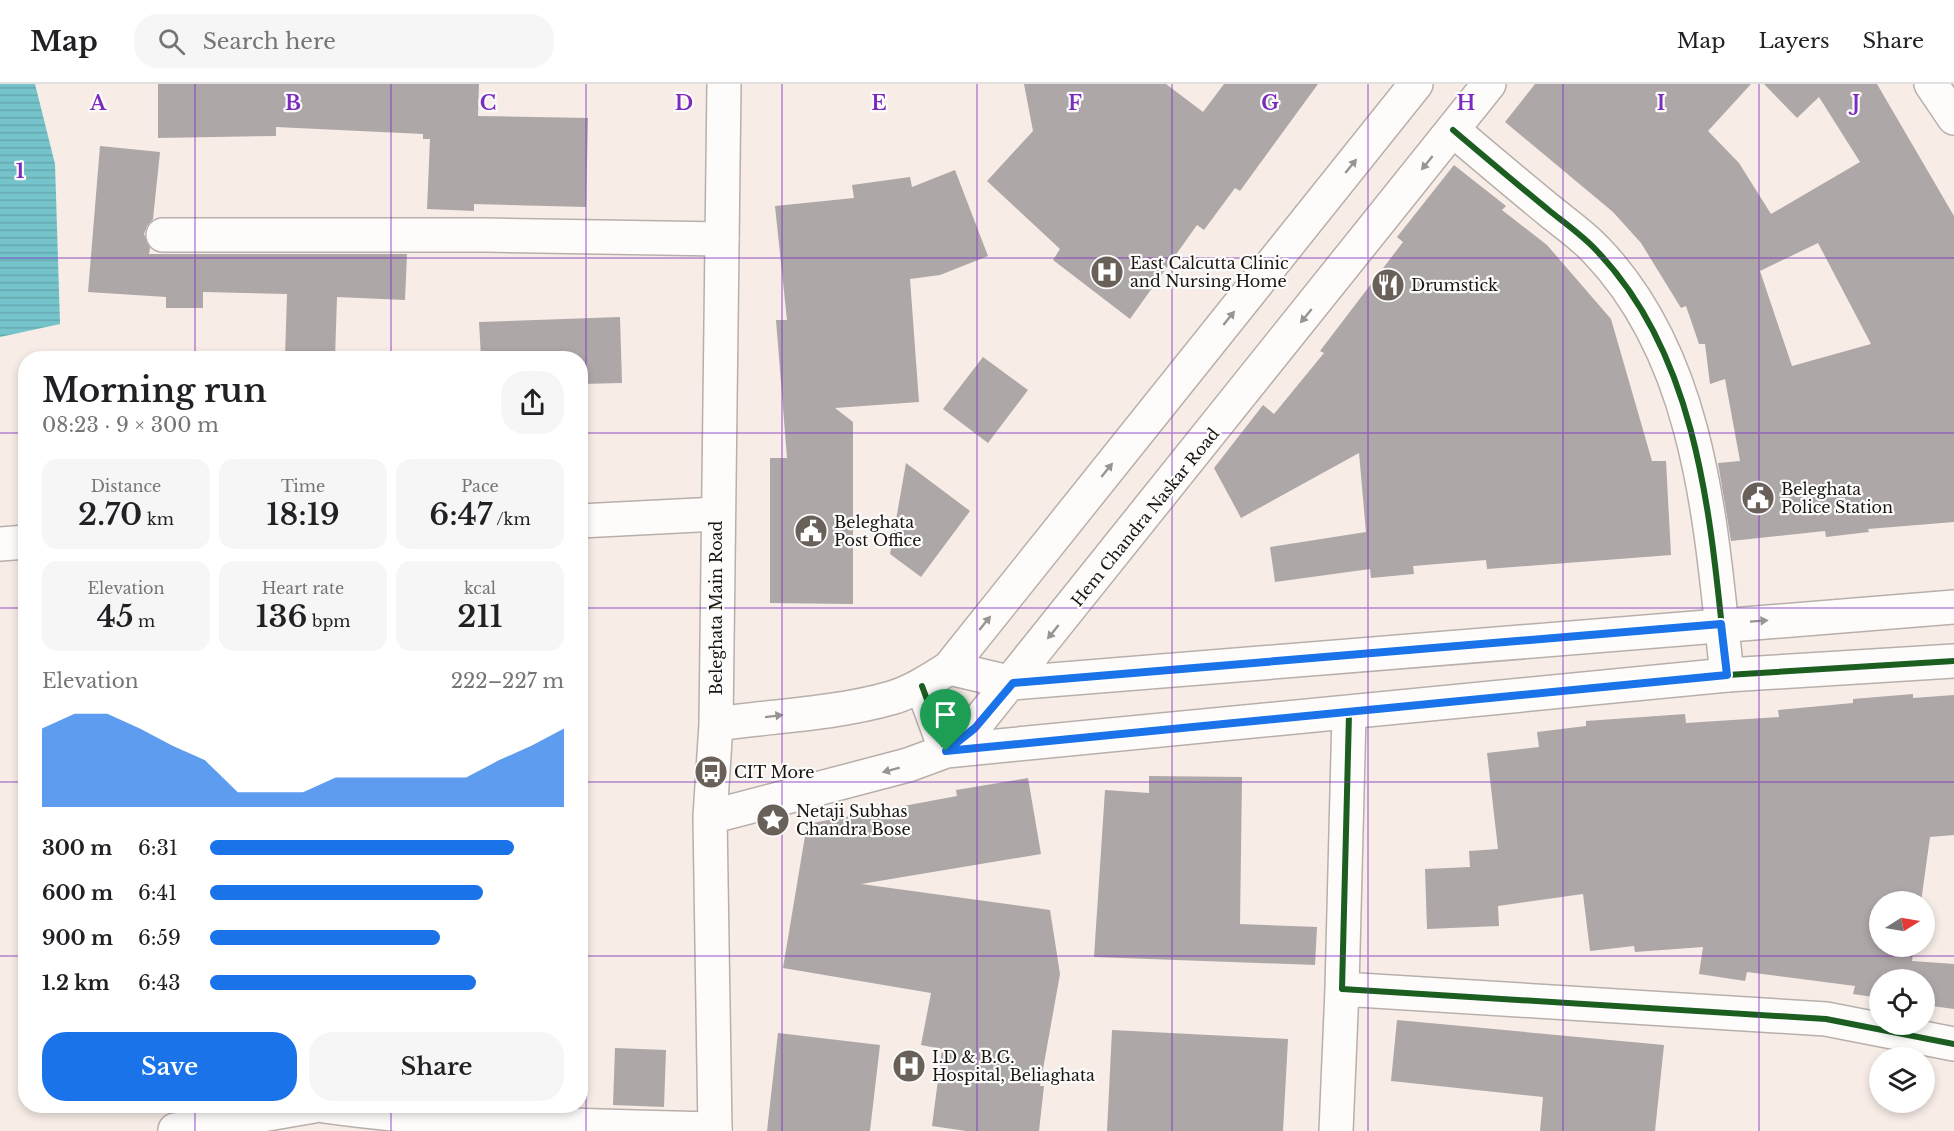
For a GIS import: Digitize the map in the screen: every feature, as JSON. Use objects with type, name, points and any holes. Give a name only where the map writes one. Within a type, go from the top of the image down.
[{"type":"street","name":"Beleghata Main Road","points":[[715,1130],[711,817],[716,724],[724,84]]},
{"type":"street","points":[[716,724],[852,706],[892,698],[922,686],[949,668],[1416,84]]},
{"type":"street","name":"Hem Chandra Naskar Road","points":[[711,817],[908,765],[946,751],[975,728],[1489,84]]},
{"type":"street","points":[[1931,84],[1954,118]]},
{"type":"street","points":[[1453,130],[1596,249],[1629,290],[1657,338],[1681,396],[1698,464],[1712,549],[1727,675]]},
{"type":"street","points":[[163,235],[485,235],[722,239]]},
{"type":"street","points":[[588,521],[717,514]]},
{"type":"street","points":[[0,544],[18,543]]},
{"type":"street","points":[[949,668],[1013,683],[1721,624],[1954,607]]},
{"type":"street","points":[[922,686],[946,751],[1349,714],[1727,675],[1954,661]]},
{"type":"street","points":[[1336,1131],[1349,714]]},
{"type":"street","points":[[1342,989],[1826,1019],[1954,1044]]},
{"type":"street","points":[[175,1130],[273,1113]]},
{"type":"street","points":[[374,1113],[410,1118],[502,1124],[715,1130]]},
{"type":"water","points":[[0,84],[35,84],[55,164],[60,324],[0,337]]},
{"type":"building","points":[[158,84],[479,84],[478,116],[588,118],[586,207],[474,204],[474,211],[427,209],[430,139],[423,139],[423,134],[276,127],[276,136],[158,138]]},
{"type":"building","points":[[1024,84],[1166,84],[1203,112],[1224,84],[1318,84],[1240,191],[1235,188],[1204,230],[1197,225],[1130,319],[1053,260],[1060,249],[987,181],[1033,131]]},
{"type":"building","points":[[1535,84],[1751,84],[1708,131],[1739,163],[1771,214],[1860,162],[1819,97],[1797,118],[1764,84],[1877,84],[1954,216],[1954,522],[1868,529],[1869,532],[1826,537],[1825,531],[1731,541],[1718,463],[1740,461],[1725,379],[1710,384],[1705,344],[1699,344],[1686,306],[1681,308],[1641,243],[1613,212],[1505,122]],"holes":[[[1818,243],[1871,344],[1792,366],[1760,271]]]},
{"type":"building","points":[[100,146],[160,152],[153,219],[144,234],[150,248],[149,254],[407,254],[405,300],[337,297],[335,351],[285,351],[287,294],[203,292],[203,308],[166,308],[166,297],[88,292]]},
{"type":"building","points":[[1454,165],[1506,206],[1502,210],[1547,245],[1611,319],[1652,461],[1666,461],[1671,555],[1487,569],[1486,560],[1413,566],[1414,574],[1371,578],[1370,569],[1275,582],[1270,547],[1366,532],[1359,453],[1241,518],[1214,468],[1263,405],[1274,414],[1324,353],[1320,351],[1403,242],[1397,237]]},
{"type":"building","points":[[955,170],[988,256],[940,275],[910,279],[919,402],[835,408],[853,422],[853,604],[770,603],[770,458],[787,458],[776,320],[787,320],[775,206],[854,198],[852,185],[910,177],[912,187]]},
{"type":"building","points":[[620,317],[622,383],[588,384],[588,351],[481,351],[479,322]]},
{"type":"building","points":[[983,357],[1028,390],[988,443],[943,409]]},
{"type":"building","points":[[906,463],[970,511],[921,577],[890,554]]},
{"type":"building","points":[[1913,694],[1913,698],[1954,695],[1954,835],[1930,837],[1923,891],[1869,891],[1869,957],[1913,957],[1912,961],[1954,964],[1954,1009],[1935,1006],[1935,969],[1869,969],[1869,996],[1853,994],[1855,986],[1747,972],[1745,981],[1699,974],[1703,947],[1635,952],[1634,946],[1590,951],[1583,894],[1498,906],[1499,926],[1427,929],[1425,869],[1470,867],[1469,851],[1498,849],[1487,753],[1539,747],[1537,732],[1586,726],[1586,721],[1685,714],[1686,723],[1779,717],[1778,710],[1853,703],[1853,699]]},
{"type":"building","points":[[1149,776],[1242,777],[1240,924],[1317,927],[1315,965],[1094,957],[1105,790],[1149,793]]},
{"type":"building","points":[[1028,778],[1041,854],[861,884],[1050,910],[1060,974],[1040,1086],[1044,1086],[1039,1131],[966,1131],[932,1126],[942,1049],[921,1045],[931,993],[783,968],[807,824],[957,796],[956,790]]},
{"type":"building","points":[[1397,1020],[1664,1045],[1655,1131],[1540,1131],[1543,1097],[1391,1081]]},
{"type":"building","points":[[1112,1030],[1288,1039],[1283,1131],[1107,1131]]},
{"type":"building","points":[[778,1033],[880,1045],[870,1131],[767,1131]]},
{"type":"building","points":[[615,1048],[666,1050],[664,1107],[613,1105]]},
{"type":"cycle path","points":[[1453,130],[1596,250],[1632,294],[1659,343],[1680,395],[1696,450],[1715,563],[1727,675]]},
{"type":"cycle path","points":[[922,686],[946,751],[1727,675],[1954,661]]},
{"type":"cycle path","points":[[1349,714],[1342,989],[1826,1019],[1954,1044]]},
{"type":"place","name":"East Calcutta Clinic and Nursing Home","points":[[1107,272]]},
{"type":"place","name":"Drumstick","points":[[1388,285]]},
{"type":"place","name":"Beleghata Police Station","points":[[1758,498]]},
{"type":"place","name":"Beleghata Post Office","points":[[811,531]]},
{"type":"place","name":"CIT More","points":[[711,772]]},
{"type":"place","name":"Netaji Subhas Chandra Bose","points":[[773,820]]},
{"type":"place","name":"I.D & B.G. Hospital, Beliaghata","points":[[909,1066]]},
{"type":"route","points":[[1721,624],[1727,675],[1349,714],[946,751],[975,728],[1013,683],[1721,624]]}]
